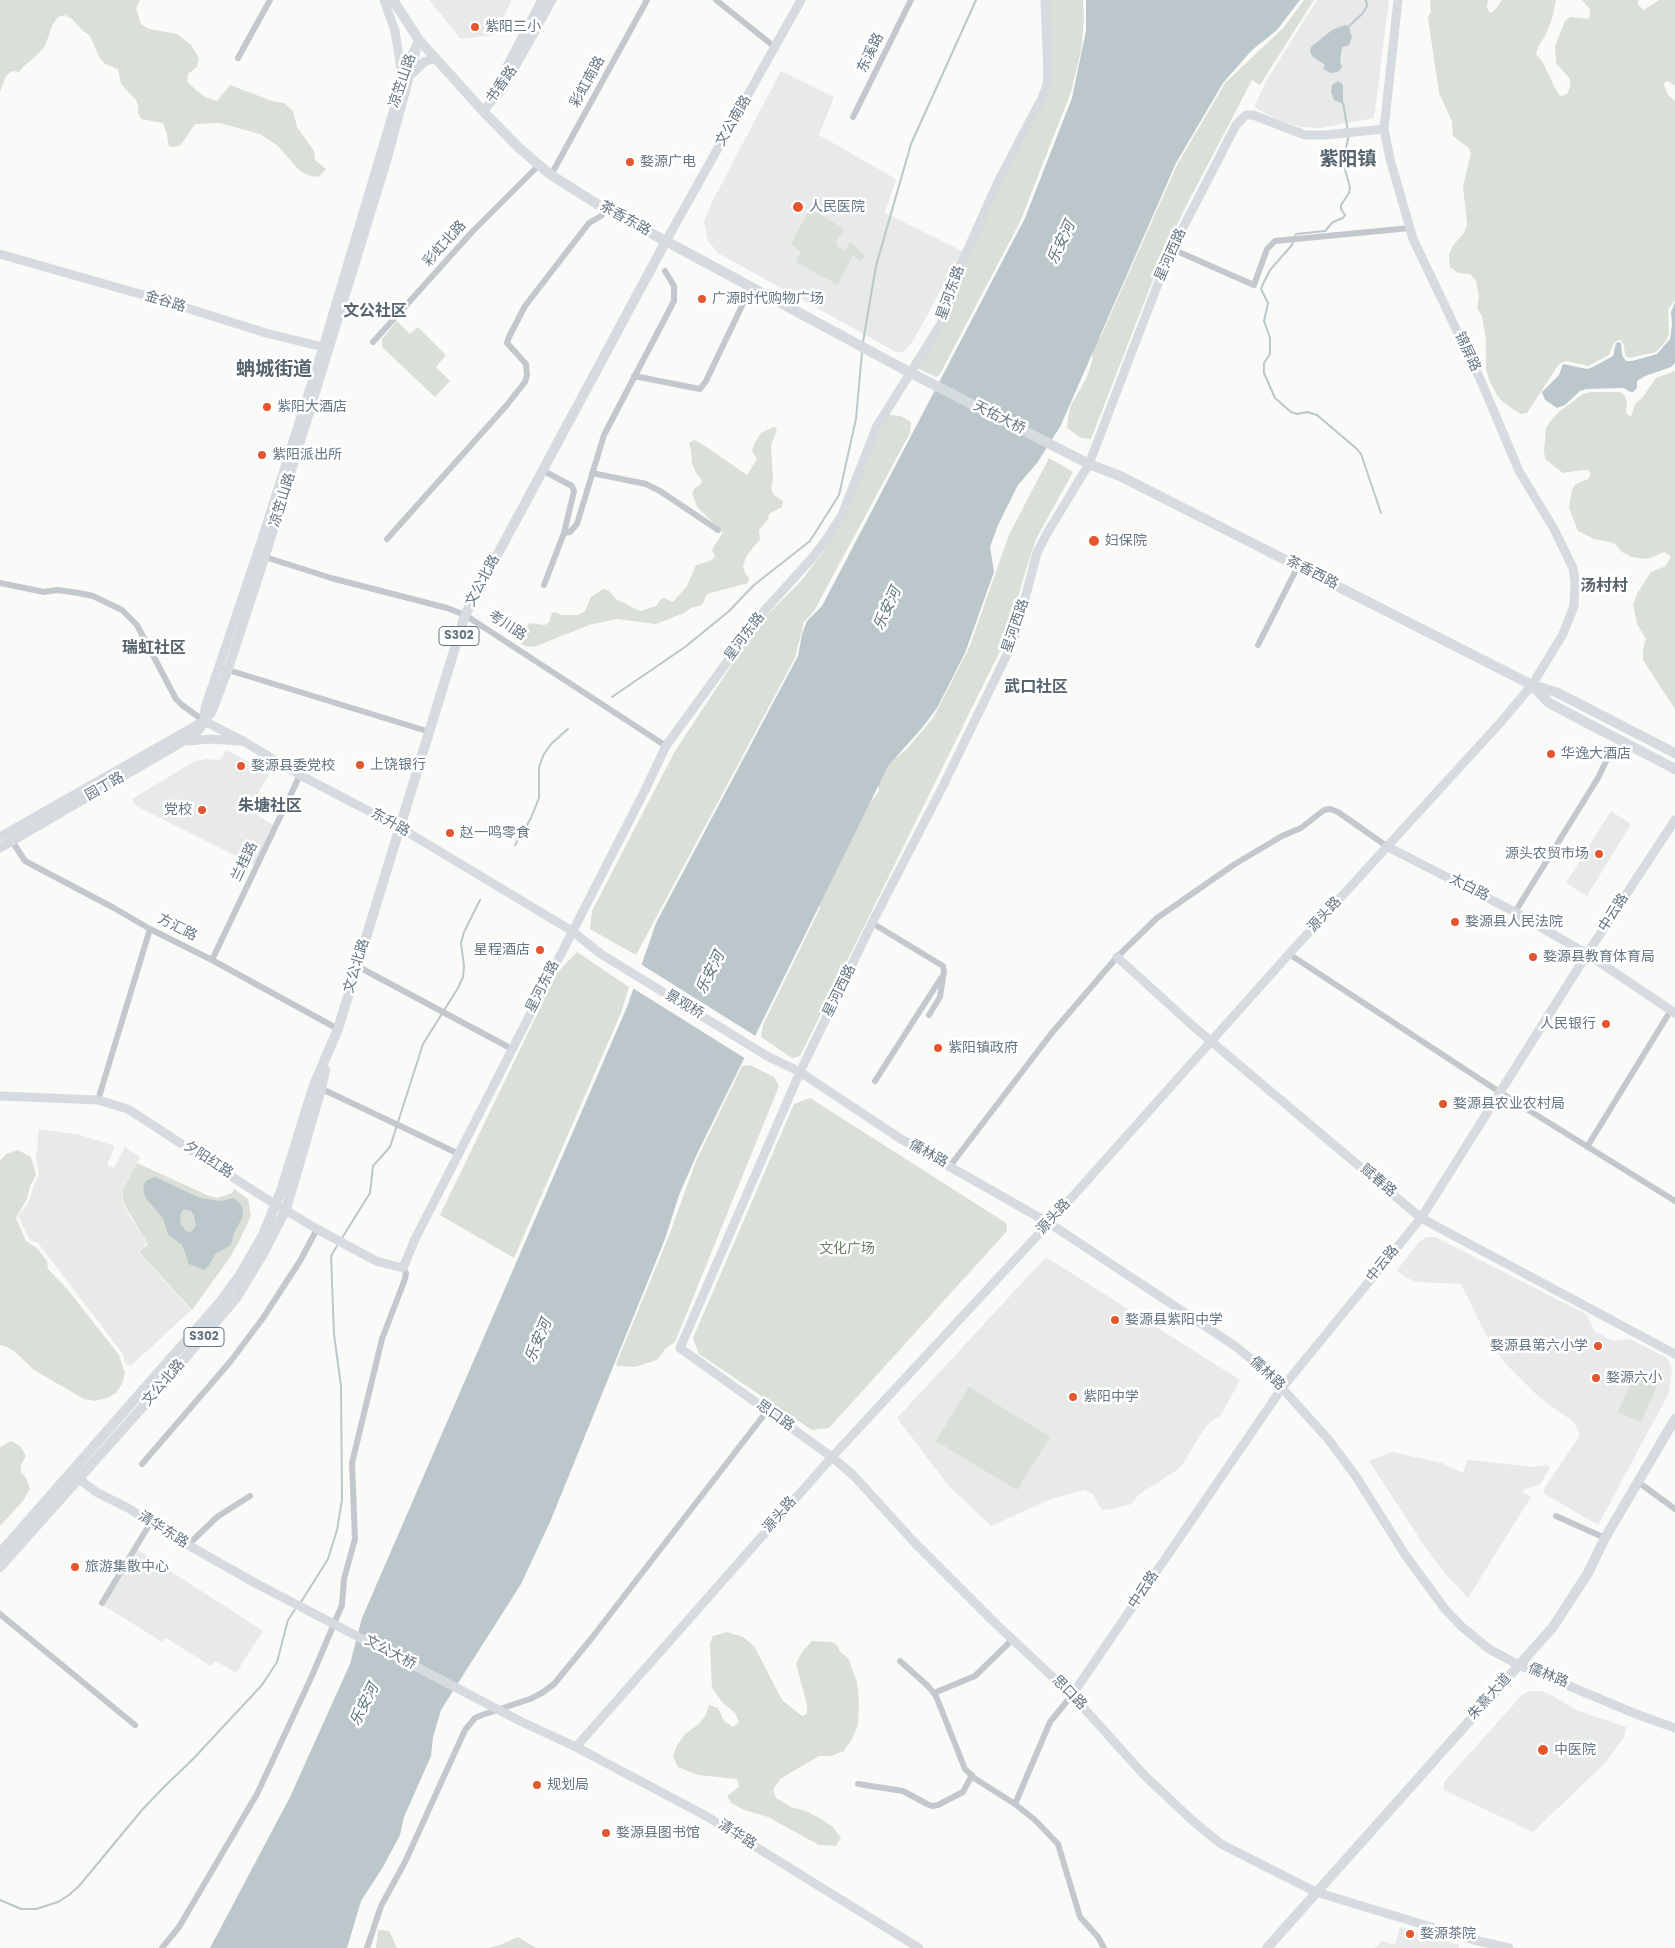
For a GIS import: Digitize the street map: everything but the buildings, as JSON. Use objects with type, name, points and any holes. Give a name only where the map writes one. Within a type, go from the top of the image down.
[{"type":"main road","name":"茶香东路","points":[[393,0],[419,40],[435,58],[483,111],[538,165],[551,175],[666,242],[909,372]]},
{"type":"main road","name":"文公北路","points":[[0,1553],[162,1385],[237,1297],[286,1210],[325,1061],[338,1029],[465,615],[666,242]]},
{"type":"main road","name":"天佑大桥","points":[[909,372],[1089,464]]},
{"type":"main road","name":"茶香西路","points":[[1089,464],[1120,476],[1532,686]]},
{"type":"main road","points":[[1532,686],[1556,692],[1675,753]]},
{"type":"main road","points":[[1532,686],[1549,703],[1675,769]]},
{"type":"main road","name":"文公北路","points":[[0,1567],[221,1302],[240,1275],[263,1235],[277,1204],[318,1087]]},
{"type":"main road","name":"朱熹大道","points":[[1267,1948],[1544,1638],[1588,1573],[1605,1538],[1675,1419]]},
{"type":"street","points":[[238,58],[270,0]]},
{"type":"street","points":[[384,0],[395,31],[406,81]]},
{"type":"street","name":"书香路","points":[[483,111],[542,0]]},
{"type":"street","name":"书香路","points":[[483,111],[504,86],[552,0]]},
{"type":"street","name":"彩虹南路","points":[[551,175],[647,0]]},
{"type":"street","points":[[716,0],[776,48]]},
{"type":"street","name":"文公南路","points":[[666,242],[776,48],[801,0]]},
{"type":"street","name":"东溪路","points":[[853,117],[911,0]]},
{"type":"street","name":"星河东路","points":[[403,1268],[512,1048],[641,799],[666,746],[764,611],[826,540],[842,515],[876,426],[941,324],[956,278],[972,240],[998,182],[1047,85],[1045,0]]},
{"type":"street","name":"锦屏路","points":[[1398,0],[1384,129],[1390,159],[1413,239],[1481,381],[1519,471],[1554,529],[1572,568],[1575,582],[1574,606],[1569,620],[1556,648],[1532,686]]},
{"type":"street","name":"凉笠山路","points":[[204,721],[212,712],[223,668],[261,556],[326,348],[419,40]]},
{"type":"street","points":[[406,81],[419,65],[435,58]]},
{"type":"street","name":"星河西路","points":[[680,1348],[800,1072],[872,923],[944,786],[1014,640],[1039,549],[1089,464],[1172,249],[1236,125],[1246,115],[1253,115],[1305,135],[1384,129]]},
{"type":"street","name":"彩虹北路","points":[[373,342],[472,232],[538,165]]},
{"type":"street","points":[[387,539],[500,413],[525,382],[527,375],[526,364],[507,343],[509,337],[525,306],[589,223],[601,216],[607,209]]},
{"type":"street","points":[[1172,249],[1254,285],[1271,244],[1275,241],[1410,228]]},
{"type":"street","name":"金谷路","points":[[0,254],[161,300],[266,333],[326,348]]},
{"type":"street","points":[[564,533],[570,532],[577,524],[604,435],[674,301],[674,286],[665,272]]},
{"type":"street","points":[[634,376],[700,389],[751,287]]},
{"type":"street","points":[[542,470],[574,489],[564,533],[544,585]]},
{"type":"street","points":[[592,473],[646,484],[660,491],[718,530]]},
{"type":"street","name":"考川路","points":[[261,556],[331,578],[405,596],[465,615],[666,746]]},
{"type":"street","points":[[1258,646],[1298,566]]},
{"type":"street","points":[[0,583],[44,592],[57,590],[79,592],[93,596],[122,610],[137,625],[176,698],[182,706],[204,721],[0,837]]},
{"type":"street","points":[[223,668],[430,732]]},
{"type":"street","name":"源头路","points":[[576,1747],[832,1456],[1049,1223],[1532,686]]},
{"type":"street","name":"东升路","points":[[204,721],[243,741],[300,775],[399,827],[572,931]]},
{"type":"street","name":"园丁路","points":[[0,848],[183,742],[200,729],[204,721]]},
{"type":"street","points":[[183,742],[210,738],[243,741]]},
{"type":"street","points":[[1515,912],[1598,778],[1612,749]]},
{"type":"street","name":"兰桂路","points":[[212,960],[300,775]]},
{"type":"street","points":[[950,1166],[1051,1034],[1117,958],[1157,918],[1235,864],[1282,836],[1301,828],[1324,810],[1330,809],[1338,812],[1388,847]]},
{"type":"street","name":"中云路","points":[[1072,1695],[1282,1388],[1421,1218],[1587,954],[1675,820]]},
{"type":"street","name":"方汇路","points":[[12,841],[25,861],[338,1029]]},
{"type":"street","name":"太白路","points":[[1388,847],[1515,912],[1587,954],[1673,1011]]},
{"type":"street","points":[[872,923],[942,966],[943,975],[940,997],[930,1014]]},
{"type":"street","points":[[98,1100],[150,929]]},
{"type":"street","name":"景观桥","points":[[572,931],[601,954],[767,1056],[800,1072]]},
{"type":"street","points":[[1289,954],[1501,1093],[1675,1201]]},
{"type":"street","name":"赋春路","points":[[1117,958],[1211,1041],[1421,1218],[1675,1354]]},
{"type":"street","points":[[357,966],[512,1048]]},
{"type":"street","points":[[875,1082],[943,975]]},
{"type":"street","points":[[1587,1147],[1673,1011]]},
{"type":"street","name":"儒林路","points":[[800,1072],[901,1138],[1049,1223],[1235,1346],[1261,1367],[1328,1439],[1355,1475],[1406,1556],[1445,1608],[1461,1626],[1489,1649],[1519,1665],[1636,1714],[1675,1728]]},
{"type":"street","points":[[318,1087],[459,1154]]},
{"type":"street","name":"夕阳红路","points":[[0,1096],[98,1100],[128,1109],[257,1193],[317,1229],[376,1261],[403,1268]]},
{"type":"street","points":[[142,1464],[230,1362],[263,1318],[300,1261],[317,1229]]},
{"type":"street","points":[[162,1948],[180,1927],[257,1794],[311,1678],[342,1605],[344,1579],[355,1539],[352,1463],[382,1339],[405,1279],[406,1273],[403,1268]]},
{"type":"street","name":"思口路","points":[[680,1348],[832,1456],[854,1476],[914,1542],[1072,1695],[1145,1776],[1193,1821],[1221,1844],[1316,1892],[1474,1940],[1508,1948]]},
{"type":"street","points":[[366,1948],[381,1906],[405,1862],[465,1730],[475,1718],[530,1699],[554,1684],[767,1411]]},
{"type":"street","name":"清华东路","points":[[75,1475],[96,1492],[128,1508],[188,1546],[257,1584]]},
{"type":"street","points":[[1638,1482],[1675,1509]]},
{"type":"street","points":[[188,1546],[217,1517],[250,1496]]},
{"type":"street","points":[[1556,1516],[1605,1538]]},
{"type":"street","points":[[102,1603],[151,1522]]},
{"type":"street","name":"文公大桥","points":[[257,1584],[522,1722]]},
{"type":"street","points":[[0,1614],[135,1725]]},
{"type":"street","points":[[934,1693],[975,1676],[1013,1639]]},
{"type":"street","points":[[900,1661],[934,1693],[966,1768],[972,1775],[1036,1820],[1058,1844],[1080,1916],[1098,1937],[1104,1948]]},
{"type":"street","points":[[1015,1804],[1050,1722],[1072,1695]]},
{"type":"street","name":"清华路","points":[[522,1722],[576,1747],[706,1816],[919,1948]]},
{"type":"street","points":[[858,1784],[903,1791],[932,1806],[964,1792],[972,1775]]},
{"type":"shaded area","name":"紫阳三小","points":[[429,0],[512,0],[494,35],[461,39]]},
{"type":"shaded area","points":[[1317,0],[1389,0],[1374,118],[1320,128],[1301,127],[1278,120],[1254,107],[1268,78]]},
{"type":"shaded area","name":"人民医院","points":[[781,71],[834,97],[819,135],[896,179],[885,213],[962,251],[913,341],[904,352],[896,352],[718,253],[708,241],[704,221],[712,202]]},
{"type":"shaded area","name":"党校","points":[[226,750],[270,773],[256,797],[264,803],[257,815],[273,825],[254,865],[136,806],[132,799],[193,762],[205,759],[220,760]]},
{"type":"shaded area","name":"源头农贸市场","points":[[1611,811],[1631,824],[1587,896],[1566,883]]},
{"type":"shaded area","points":[[39,1129],[80,1135],[115,1146],[107,1165],[114,1168],[125,1147],[140,1157],[122,1189],[123,1205],[147,1243],[138,1252],[191,1310],[131,1366],[125,1364],[123,1354],[38,1243],[30,1240],[18,1216],[29,1202],[34,1184],[39,1176],[36,1156]]},
{"type":"shaded area","name":"婺源六小","points":[[1427,1237],[1435,1237],[1584,1313],[1587,1315],[1594,1331],[1613,1341],[1630,1339],[1667,1358],[1672,1368],[1669,1393],[1598,1525],[1545,1494],[1543,1490],[1579,1437],[1576,1426],[1571,1420],[1540,1398],[1504,1362],[1485,1333],[1461,1284],[1416,1282],[1405,1277],[1397,1270],[1419,1242]]},
{"type":"shaded area","name":"紫阳中学","points":[[1046,1257],[1240,1380],[1221,1415],[1210,1422],[1183,1464],[1177,1470],[1138,1495],[1132,1504],[1102,1510],[1093,1494],[1085,1490],[1051,1499],[991,1526],[948,1485],[897,1418]]},
{"type":"shaded area","points":[[1392,1452],[1442,1463],[1463,1473],[1467,1460],[1533,1467],[1546,1465],[1550,1468],[1540,1484],[1523,1490],[1523,1492],[1531,1497],[1468,1598],[1447,1576],[1427,1550],[1369,1461]]},
{"type":"shaded area","points":[[138,1550],[263,1631],[236,1673],[216,1661],[211,1666],[166,1638],[162,1642],[103,1605]]},
{"type":"shaded area","name":"中医院","points":[[1529,1691],[1541,1691],[1578,1711],[1626,1727],[1624,1737],[1605,1763],[1533,1832],[1444,1790],[1444,1782],[1522,1695]]},
{"type":"shaded area","name":"婺源茶院","points":[[1400,1927],[1459,1945],[1459,1948],[1375,1948],[1382,1941],[1395,1945]]},
{"type":"green space","points":[[0,0],[140,0],[136,8],[141,24],[149,29],[177,34],[191,45],[199,58],[197,67],[188,74],[187,81],[197,91],[205,97],[217,101],[230,85],[272,101],[284,103],[293,111],[297,127],[314,151],[315,160],[326,169],[319,177],[310,176],[300,171],[278,146],[260,134],[220,123],[195,124],[180,146],[171,147],[168,145],[163,123],[141,119],[136,100],[121,84],[118,69],[105,64],[99,57],[90,36],[65,15],[58,17],[52,26],[45,46],[35,57],[19,72],[12,71],[6,76],[0,92]]},
{"type":"green space","points":[[1046,0],[1083,0],[1084,20],[1081,51],[1071,92],[1020,222],[940,374],[936,377],[917,368],[942,312],[958,265],[1048,86]]},
{"type":"green space","points":[[1304,0],[1314,0],[1260,85],[1252,80],[1183,212],[1161,259],[1091,439],[1081,438],[1067,428],[1068,418],[1071,405],[1087,377],[1093,358],[1090,350],[1101,336],[1177,165],[1225,83],[1284,27]]},
{"type":"green space","points":[[1430,0],[1488,0],[1487,7],[1491,13],[1502,0],[1556,0],[1552,19],[1536,54],[1542,61],[1558,94],[1561,96],[1567,94],[1570,87],[1570,79],[1556,63],[1555,46],[1565,21],[1570,17],[1588,19],[1590,16],[1590,9],[1582,0],[1638,0],[1638,5],[1644,10],[1659,0],[1675,0],[1675,86],[1668,81],[1664,85],[1668,95],[1675,101],[1675,300],[1668,310],[1669,333],[1666,341],[1656,352],[1629,358],[1625,356],[1624,345],[1621,340],[1618,340],[1614,343],[1609,355],[1588,366],[1566,361],[1559,364],[1527,413],[1521,414],[1503,402],[1490,382],[1486,369],[1486,339],[1482,316],[1477,308],[1479,297],[1476,281],[1470,274],[1458,273],[1450,267],[1449,254],[1454,244],[1464,233],[1467,224],[1463,186],[1471,154],[1469,148],[1453,136],[1452,121],[1439,93],[1428,17],[1431,12]]},
{"type":"green space","points":[[810,208],[844,229],[836,242],[838,247],[845,251],[850,242],[865,256],[861,261],[853,255],[838,285],[796,262],[801,252],[791,244]]},
{"type":"green space","points":[[397,321],[410,334],[418,327],[446,355],[436,367],[450,381],[435,397],[382,347],[382,339]]},
{"type":"green space","points":[[1675,371],[1675,709],[1643,660],[1643,649],[1646,639],[1637,624],[1633,604],[1638,592],[1651,572],[1666,566],[1671,556],[1664,552],[1645,559],[1632,557],[1622,552],[1614,543],[1594,539],[1578,531],[1569,508],[1572,490],[1576,484],[1588,479],[1591,474],[1588,470],[1563,473],[1545,459],[1544,450],[1546,428],[1552,419],[1583,394],[1591,392],[1620,392],[1625,396],[1627,403],[1626,413],[1631,417],[1635,404],[1642,398],[1656,378]]},
{"type":"green space","points":[[890,415],[901,416],[911,422],[910,433],[814,611],[804,622],[795,658],[636,955],[590,929],[592,911],[675,751],[760,622],[801,581],[823,552],[844,519],[884,417]]},
{"type":"green space","points":[[774,427],[777,429],[771,445],[773,480],[771,489],[774,495],[783,501],[782,507],[769,514],[768,519],[759,530],[760,540],[746,557],[743,566],[749,578],[748,583],[707,594],[702,605],[656,624],[617,619],[589,625],[534,647],[525,646],[520,643],[520,637],[529,623],[545,625],[549,622],[552,613],[555,612],[562,615],[578,615],[585,611],[591,597],[603,589],[608,590],[616,599],[640,611],[656,606],[664,598],[673,602],[687,586],[696,565],[710,561],[715,557],[712,550],[723,532],[697,507],[692,493],[701,484],[702,480],[696,473],[692,463],[689,443],[694,440],[699,442],[747,475],[757,459],[752,451],[755,442],[761,433]]},
{"type":"green space","points":[[1049,458],[1073,472],[1036,539],[1002,647],[800,1056],[792,1058],[761,1037],[763,1025],[820,908],[817,895],[856,822],[879,791],[877,782],[884,767],[906,750],[933,718],[969,648],[1009,535]]},
{"type":"green space","points":[[577,952],[629,987],[621,1013],[514,1258],[440,1215],[557,973]]},
{"type":"green space","points":[[750,1065],[774,1077],[779,1086],[675,1342],[666,1348],[657,1360],[635,1367],[617,1366],[616,1364],[670,1233],[696,1161],[742,1066]]},
{"type":"green space","name":"文化广场","points":[[810,1098],[1006,1223],[1007,1231],[829,1428],[812,1430],[699,1354],[693,1338],[794,1104]]},
{"type":"green space","points":[[18,1150],[31,1157],[36,1175],[30,1186],[27,1199],[16,1218],[26,1241],[37,1248],[47,1261],[48,1269],[68,1290],[119,1355],[125,1373],[122,1384],[116,1393],[107,1398],[94,1401],[84,1399],[34,1370],[14,1351],[0,1345],[0,1161],[6,1154]]},
{"type":"green space","points":[[137,1163],[209,1196],[217,1198],[232,1193],[234,1189],[248,1199],[251,1216],[241,1237],[231,1256],[192,1310],[139,1252],[148,1244],[124,1204],[122,1190]]},
{"type":"green space","points":[[1637,1369],[1660,1379],[1641,1422],[1618,1412]]},
{"type":"green space","points":[[969,1387],[1050,1437],[1017,1490],[936,1441]]},
{"type":"green space","points":[[11,1441],[20,1446],[26,1456],[21,1465],[21,1472],[26,1478],[30,1489],[23,1501],[0,1526],[0,1447]]},
{"type":"green space","points":[[727,1632],[743,1637],[754,1646],[782,1700],[802,1716],[807,1714],[807,1705],[796,1664],[802,1652],[812,1641],[832,1642],[848,1658],[857,1682],[859,1703],[858,1725],[852,1739],[844,1751],[831,1756],[819,1756],[780,1779],[773,1790],[776,1798],[791,1807],[806,1811],[833,1827],[841,1838],[836,1846],[819,1845],[768,1817],[744,1810],[731,1803],[727,1796],[739,1787],[737,1779],[698,1775],[678,1767],[673,1757],[676,1747],[685,1734],[699,1724],[706,1715],[709,1705],[718,1708],[724,1721],[733,1727],[739,1722],[735,1713],[722,1702],[712,1688],[710,1644],[713,1636]]},
{"type":"green space","points":[[378,1930],[389,1931],[397,1948],[376,1948]]},
{"type":"green space","points":[[518,1937],[536,1948],[489,1948],[500,1945]]},
{"type":"water","name":"乐安河","points":[[1086,0],[1300,0],[1277,30],[1252,50],[1223,83],[1176,163],[1060,427],[1037,463],[1018,485],[998,525],[990,547],[994,572],[965,653],[937,708],[888,766],[696,1156],[679,1195],[665,1239],[550,1522],[521,1584],[441,1710],[433,1737],[431,1756],[404,1817],[400,1835],[383,1867],[361,1901],[347,1948],[210,1948],[290,1797],[350,1664],[362,1618],[627,1007],[656,923],[798,656],[802,634],[807,621],[822,606],[1025,218],[1072,98],[1086,31]]},
{"type":"water","points":[[1345,25],[1349,27],[1352,37],[1349,45],[1342,47],[1340,62],[1342,66],[1340,70],[1331,73],[1323,69],[1325,65],[1312,56],[1311,47],[1332,30]]},
{"type":"water","points":[[1338,81],[1343,85],[1343,104],[1334,100],[1331,91],[1332,85]]},
{"type":"water","points":[[1675,303],[1675,363],[1671,367],[1645,376],[1637,381],[1637,388],[1633,392],[1624,388],[1586,389],[1580,391],[1565,405],[1557,408],[1545,400],[1542,392],[1559,375],[1563,364],[1587,369],[1593,367],[1613,356],[1616,343],[1619,342],[1621,343],[1622,355],[1626,361],[1657,354],[1670,339],[1671,312]]},
{"type":"water","points":[[155,1177],[200,1198],[220,1201],[234,1198],[243,1210],[242,1218],[234,1233],[231,1245],[215,1254],[204,1270],[189,1264],[182,1245],[168,1234],[163,1218],[145,1197],[143,1186],[146,1181]],"holes":[[[184,1209],[191,1211],[194,1215],[196,1226],[191,1232],[186,1231],[180,1223],[181,1213]]]},
{"type":"pier","points":[[639,963],[757,1037],[746,1059],[631,987]]},
{"type":"waterway","points":[[863,342],[876,266],[911,144],[976,0]]},
{"type":"waterway","points":[[1348,27],[1363,13],[1367,6],[1366,0]]},
{"type":"waterway","points":[[1343,103],[1348,131]]},
{"type":"waterway","points":[[1349,135],[1341,156],[1350,187],[1349,193],[1341,205],[1345,215],[1343,218],[1333,222],[1325,231],[1296,234],[1292,245],[1270,270],[1262,286],[1261,289],[1268,303],[1264,321],[1270,338],[1270,354],[1264,363],[1264,373],[1275,398],[1291,412],[1297,414],[1307,412],[1317,415],[1357,449],[1361,454],[1381,513]]},
{"type":"waterway","points":[[612,697],[685,647],[728,612],[754,585],[810,541],[839,495],[856,419],[862,352]]},
{"type":"waterway","points":[[515,845],[531,818],[539,798],[539,767],[544,754],[552,743],[568,729]]},
{"type":"waterway","points":[[342,1238],[370,1193],[373,1166],[390,1147],[423,1044],[463,977],[464,966],[461,943],[464,932],[480,900]]},
{"type":"waterway","points":[[301,1602],[328,1559],[337,1530],[342,1500],[341,1386],[334,1334],[331,1256],[338,1244]]},
{"type":"waterway","points":[[0,1900],[21,1909],[36,1909],[58,1902],[79,1886],[142,1810],[194,1758],[262,1685],[277,1662],[288,1620],[296,1608]]},
{"type":"place","name":"紫阳三小","points":[[475,27]]},
{"type":"place","name":"婺源广电","points":[[630,162]]},
{"type":"place","name":"人民医院","points":[[798,207]]},
{"type":"place","name":"广源时代购物广场","points":[[702,299]]},
{"type":"place","name":"紫阳大酒店","points":[[267,407]]},
{"type":"place","name":"紫阳派出所","points":[[262,455]]},
{"type":"place","name":"妇保院","points":[[1094,541]]},
{"type":"place","name":"华逸大酒店","points":[[1551,754]]},
{"type":"place","name":"上饶银行","points":[[360,765]]},
{"type":"place","name":"婺源县委党校","points":[[241,766]]},
{"type":"place","name":"党校","points":[[202,810]]},
{"type":"place","name":"赵一鸣零食","points":[[450,833]]},
{"type":"place","name":"源头农贸市场","points":[[1599,854]]},
{"type":"place","name":"婺源县人民法院","points":[[1455,922]]},
{"type":"place","name":"星程酒店","points":[[540,950]]},
{"type":"place","name":"婺源县教育体育局","points":[[1533,957]]},
{"type":"place","name":"人民银行","points":[[1606,1024]]},
{"type":"place","name":"紫阳镇政府","points":[[938,1048]]},
{"type":"place","name":"婺源县农业农村局","points":[[1443,1104]]},
{"type":"place","name":"婺源县紫阳中学","points":[[1115,1320]]},
{"type":"place","name":"婺源县第六小学","points":[[1598,1346]]},
{"type":"place","name":"婺源六小","points":[[1596,1378]]},
{"type":"place","name":"紫阳中学","points":[[1073,1397]]},
{"type":"place","name":"旅游集散中心","points":[[75,1567]]},
{"type":"place","name":"中医院","points":[[1543,1750]]},
{"type":"place","name":"规划局","points":[[537,1785]]},
{"type":"place","name":"婺源县图书馆","points":[[606,1833]]},
{"type":"place","name":"婺源茶院","points":[[1410,1934]]},
{"type":"district","name":"紫阳镇","points":[[1348,160]]},
{"type":"district","name":"文公社区","points":[[375,312]]},
{"type":"district","name":"蚺城街道","points":[[274,370]]},
{"type":"district","name":"汤村村","points":[[1604,587]]},
{"type":"district","name":"瑞虹社区","points":[[154,649]]},
{"type":"district","name":"武口社区","points":[[1036,688]]},
{"type":"district","name":"朱塘社区","points":[[270,807]]}]
